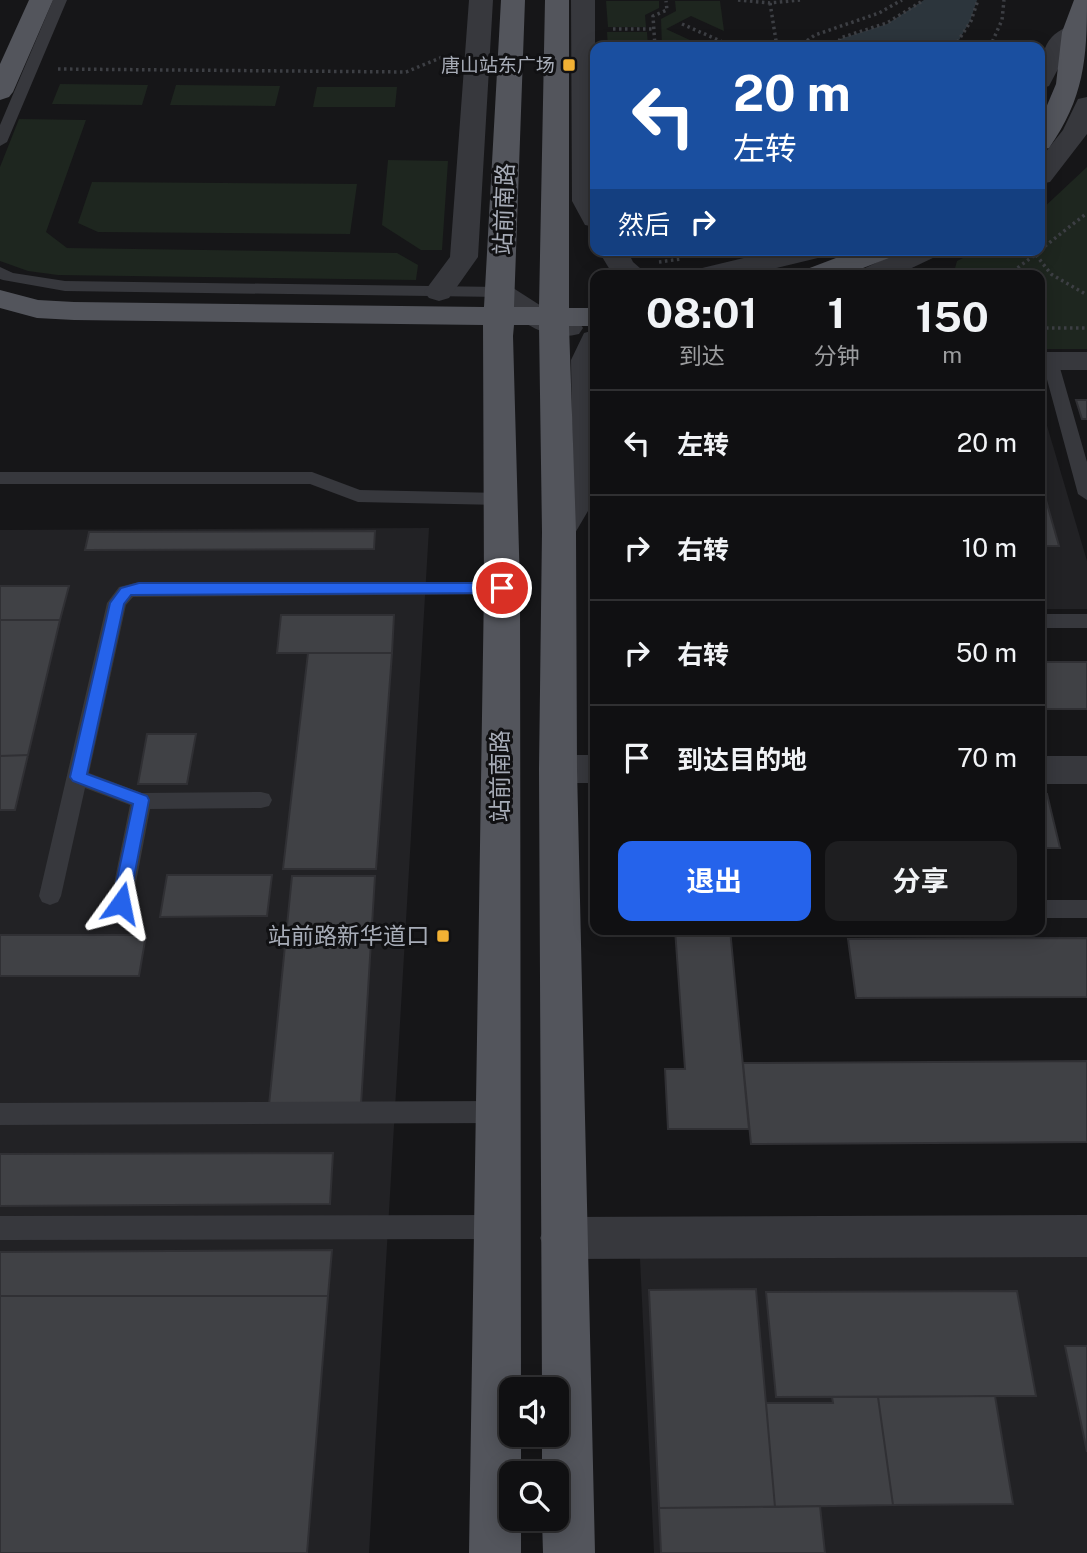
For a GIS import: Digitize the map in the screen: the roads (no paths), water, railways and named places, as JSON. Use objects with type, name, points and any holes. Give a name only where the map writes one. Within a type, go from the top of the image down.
[{"type":"main road","points":[[0,92],[41,0]]},
{"type":"main road","name":"站前南路","points":[[495,1553],[502,588],[499,336],[513,0]]},
{"type":"main road","points":[[556,0],[553,392],[559,532],[576,769],[564,1238],[569,1553]]},
{"type":"main road","points":[[1065,0],[1074,32]]},
{"type":"main road","points":[[1045,134],[1058,115],[1069,84],[1074,32],[1086,0]]},
{"type":"main road","points":[[863,270],[882,268]]},
{"type":"main road","points":[[0,299],[37,309],[74,311],[518,319],[590,317]]},
{"type":"main road","points":[[0,327],[48,333],[499,336]]},
{"type":"street","points":[[439,292],[464,257],[481,0]]},
{"type":"street","points":[[583,0],[586,201],[590,209]]},
{"type":"street","points":[[1045,71],[1057,46],[1074,32]]},
{"type":"street","points":[[1045,170],[1075,132],[1087,105]]},
{"type":"street","points":[[615,256],[621,267],[644,269]]},
{"type":"street","points":[[697,266],[771,256]]},
{"type":"street","points":[[882,268],[912,256]]},
{"type":"street","points":[[500,292],[590,346]]},
{"type":"street","points":[[1045,361],[1087,360]]},
{"type":"street","points":[[559,532],[590,479]]},
{"type":"street","points":[[1045,770],[1087,770]]},
{"type":"street","points":[[564,1238],[1087,1237]]},
{"type":"lane","points":[[0,142],[60,0]]},
{"type":"lane","points":[[0,272],[19,279],[65,286],[500,292]]},
{"type":"lane","points":[[1045,361],[1087,492]]},
{"type":"lane","points":[[0,478],[312,478],[358,496],[501,499]]},
{"type":"lane","points":[[50,896],[117,603],[126,592],[139,588],[502,588]]},
{"type":"lane","points":[[1045,621],[1087,621]]},
{"type":"lane","points":[[78,777],[141,800],[261,800]]},
{"type":"lane","points":[[121,903],[141,800]]},
{"type":"lane","points":[[1045,909],[1087,909]]},
{"type":"lane","points":[[0,1114],[498,1112]]},
{"type":"lane","points":[[0,1228],[498,1227]]},
{"type":"place","name":"唐山站东广场","points":[[569,65]]},
{"type":"place","name":"站前路新华道口","points":[[443,936]]}]
